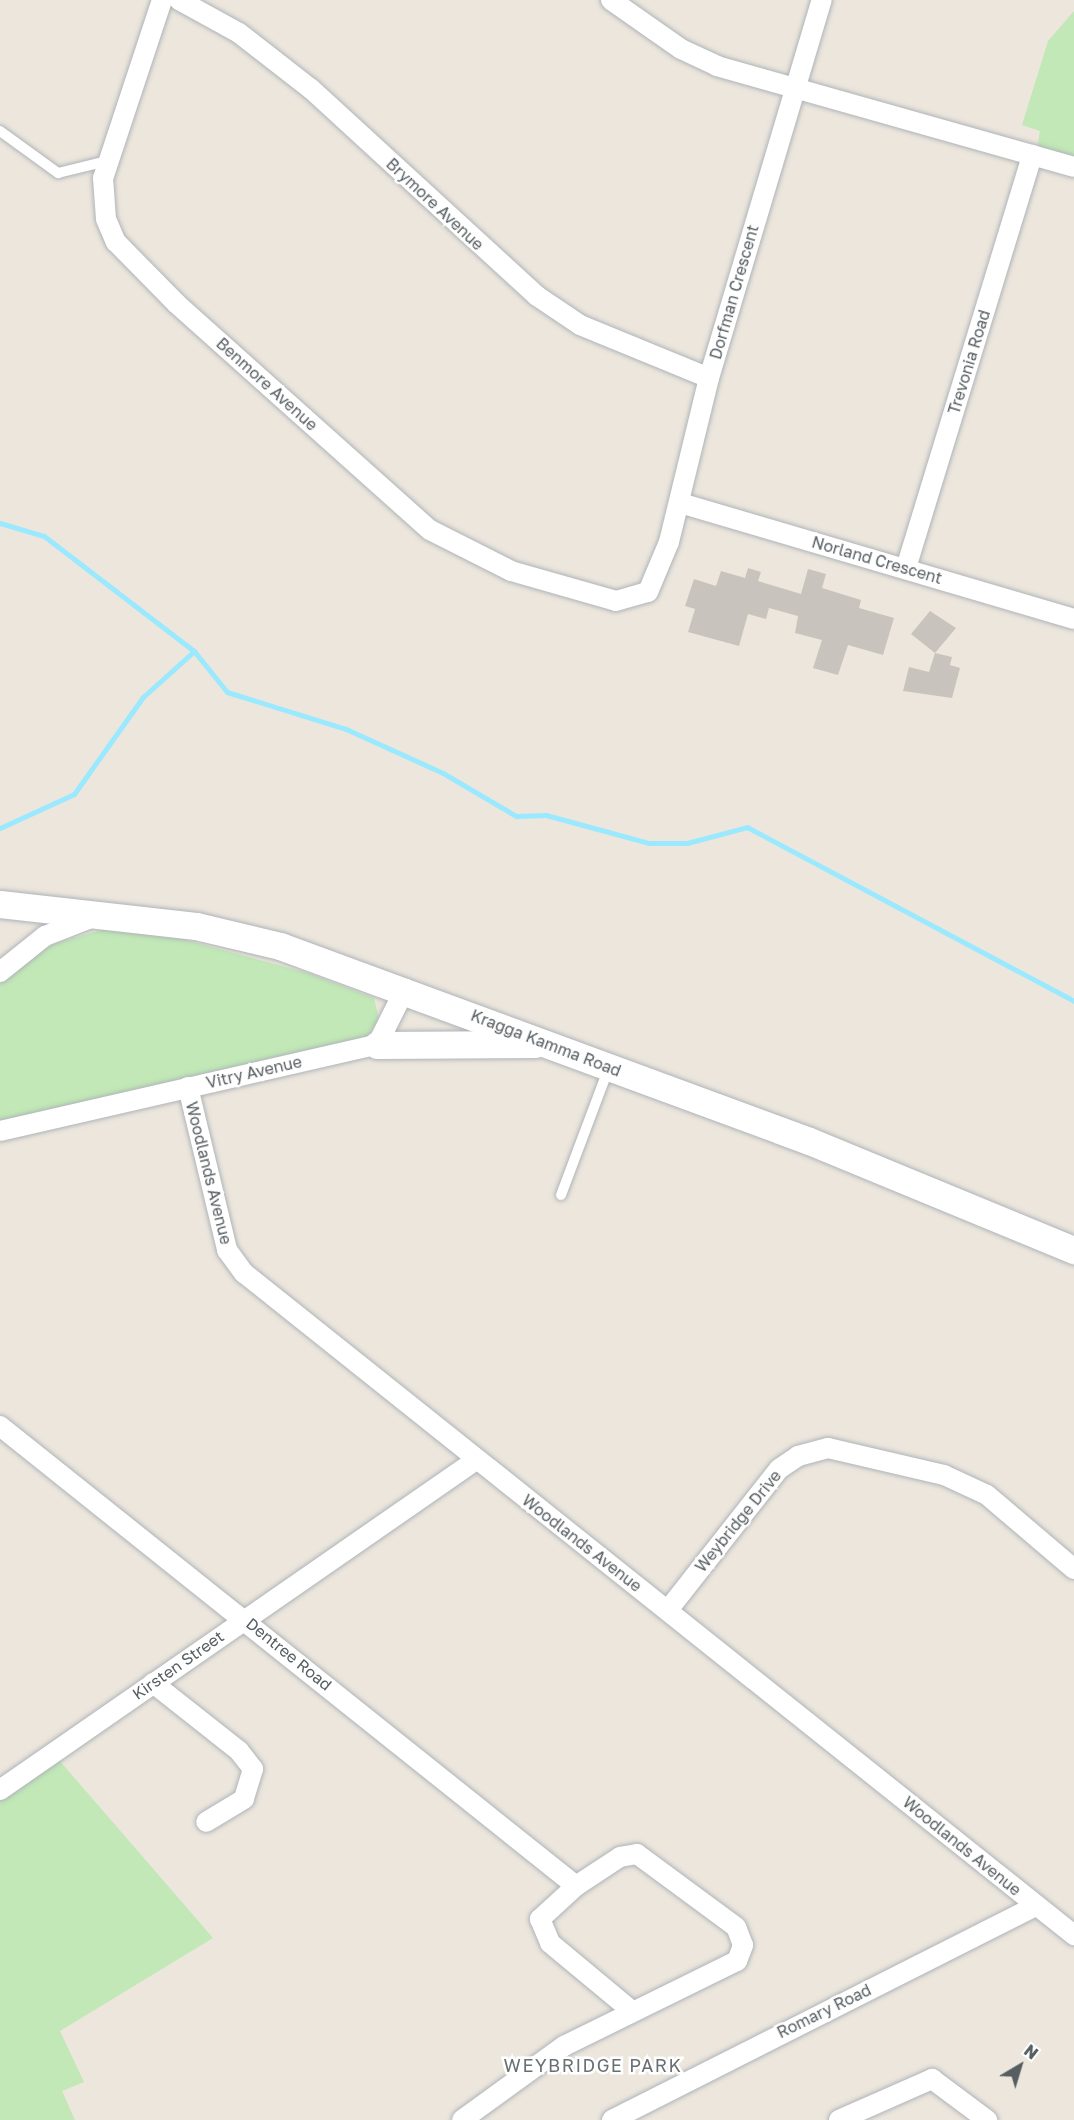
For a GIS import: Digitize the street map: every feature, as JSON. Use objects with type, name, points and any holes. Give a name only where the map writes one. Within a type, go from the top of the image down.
[{"type":"main road","name":"Kragga Kamma Road","points":[[0,904],[104,913],[239,934],[405,989],[809,1141],[1074,1250]]},
{"type":"main road","points":[[377,1045],[549,1043]]},
{"type":"street","name":"Benmore Avenue","points":[[162,0],[107,161],[106,219],[116,242],[136,265],[430,530],[511,571],[616,601],[642,597],[654,585]]},
{"type":"street","name":"Brymore Avenue","points":[[179,0],[239,33],[311,89],[537,296],[580,325],[709,378]]},
{"type":"street","points":[[610,0],[699,57],[793,87],[1074,168]]},
{"type":"street","name":"Dorfman Crescent","points":[[654,585],[680,504],[709,378],[793,87],[822,0]]},
{"type":"street","name":"Trevonia Road","points":[[906,568],[1032,155]]},
{"type":"street","name":"Norland Crescent","points":[[680,504],[906,568],[1074,619]]},
{"type":"street","points":[[0,972],[45,936],[104,913]]},
{"type":"street","points":[[377,1045],[405,989]]},
{"type":"street","name":"Vitry Avenue","points":[[0,1131],[377,1045]]},
{"type":"street","name":"Woodlands Avenue","points":[[188,1087],[234,1261],[476,1460],[668,1610],[1074,1935]]},
{"type":"street","name":"Dentree Road","points":[[0,1426],[245,1618],[576,1886]]},
{"type":"street","name":"Weybridge Drive","points":[[668,1610],[778,1469],[798,1455],[828,1448],[944,1475],[987,1495],[1074,1569]]},
{"type":"street","name":"Kirsten Street","points":[[0,1790],[476,1460]]},
{"type":"street","points":[[153,1683],[239,1751],[253,1768],[244,1799],[206,1822]]},
{"type":"street","points":[[462,2120],[551,2054],[632,2011],[730,1967],[742,1953],[741,1935],[637,1854],[620,1857],[576,1886],[544,1911],[545,1934],[632,2011]]},
{"type":"street","name":"Romary Road","points":[[612,2120],[1037,1905]]},
{"type":"street","points":[[839,2120],[932,2079],[987,2120]]},
{"type":"lane","points":[[0,131],[58,174],[107,161]]},
{"type":"lane","points":[[561,1195],[609,1067]]},
{"type":"green space","points":[[1074,11],[1074,158],[1037,148],[1040,131],[1022,125],[1048,41]]},
{"type":"green space","points":[[108,928],[182,939],[308,973],[374,998],[379,1019],[367,1037],[0,1122],[0,984],[46,946]]},
{"type":"green space","points":[[59,1760],[213,1938],[60,2031],[84,2082],[62,2091],[75,2120],[0,2120],[0,1801]]},
{"type":"building","points":[[748,568],[761,572],[758,581],[801,594],[808,569],[826,574],[822,588],[861,600],[859,608],[894,618],[883,655],[848,645],[838,675],[813,668],[822,640],[795,633],[798,616],[769,608],[766,619],[748,614],[739,646],[688,632],[695,609],[685,606],[694,579],[716,586],[721,571],[745,578]]},
{"type":"building","points":[[930,611],[956,628],[935,653],[911,634]]},
{"type":"building","points":[[935,653],[952,657],[950,665],[960,668],[952,698],[903,691],[909,667],[929,672]]},
{"type":"waterway","points":[[0,523],[44,536],[194,651],[227,692],[346,729],[443,773],[516,816],[546,815],[649,843],[687,843],[747,827],[1074,1001]]},
{"type":"waterway","points":[[0,828],[74,794],[143,697],[194,651]]},
{"type":"district","name":"WEYBRIDGE PARK","points":[[593,2065]]}]
